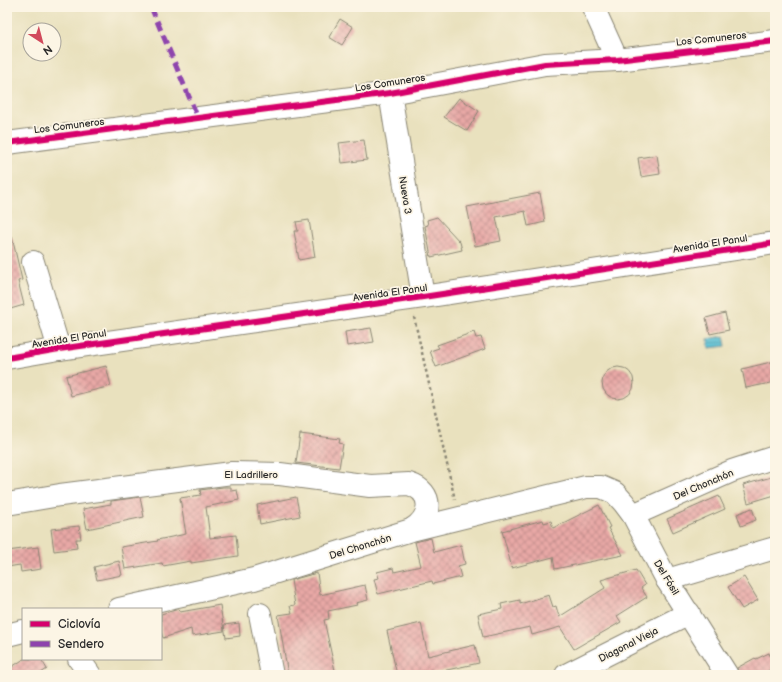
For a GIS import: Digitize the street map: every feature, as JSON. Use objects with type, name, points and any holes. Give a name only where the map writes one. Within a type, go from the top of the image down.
[{"type":"street","points":[[594,7],[617,60]]},
{"type":"street","name":"Los Comuneros","points":[[7,143],[390,93],[545,64],[617,60],[775,41]]},
{"type":"street","name":"Nueva 3","points":[[390,93],[416,298]]},
{"type":"street","name":"Avenida El Panul","points":[[7,357],[416,298],[775,243]]},
{"type":"street","points":[[33,262],[59,349]]},
{"type":"street","name":"Del Chonchón","points":[[633,515],[732,471],[775,457]]},
{"type":"street","name":"El Ladrillero","points":[[7,504],[60,495],[232,473],[280,474],[370,486],[409,484],[415,486],[420,489],[426,498],[428,511],[422,522],[411,530]]},
{"type":"street","name":"Del Chonchón","points":[[124,608],[254,579],[411,530],[586,487],[601,487]]},
{"type":"street","name":"Del Fósil","points":[[601,487],[615,493],[633,515],[667,580],[690,613],[727,675]]},
{"type":"street","points":[[667,580],[775,548]]},
{"type":"street","name":"Diagonal Vieja","points":[[566,675],[690,613]]},
{"type":"street","points":[[260,614],[272,675]]},
{"type":"street","points":[[7,635],[22,631]]},
{"type":"street","points":[[80,660],[90,675]]},
{"type":"path","points":[[416,298],[459,518]]},
{"type":"water","points":[[724,336],[726,346],[709,348],[708,339]]},
{"type":"building","points":[[340,19],[353,27],[342,45],[329,37]]},
{"type":"building","points":[[459,98],[479,111],[467,131],[444,117]]},
{"type":"building","points":[[364,140],[367,160],[342,163],[339,143]]},
{"type":"building","points":[[657,155],[660,174],[641,177],[638,158]]},
{"type":"building","points":[[540,193],[545,222],[528,226],[525,211],[496,217],[501,241],[475,246],[467,207]]},
{"type":"building","points":[[437,217],[460,242],[462,250],[431,257],[425,226],[428,225],[427,220]]},
{"type":"building","points":[[309,220],[315,257],[299,260],[294,231],[298,231],[296,222]]},
{"type":"building","points":[[12,237],[22,280],[18,281],[24,305],[7,310],[7,238]]},
{"type":"building","points":[[725,313],[729,330],[710,334],[706,318]]},
{"type":"building","points":[[371,328],[374,342],[347,346],[345,332]]},
{"type":"building","points":[[474,332],[476,338],[481,337],[485,349],[436,367],[430,351],[439,348],[437,345]]},
{"type":"building","points":[[775,361],[775,382],[746,388],[742,369]]},
{"type":"building","points":[[106,366],[111,386],[71,396],[66,376]]},
{"type":"building","points":[[615,367],[621,367],[631,374],[634,383],[633,389],[627,396],[621,399],[615,399],[605,392],[602,386],[602,380],[609,370]]},
{"type":"building","points":[[300,434],[340,439],[339,443],[343,444],[339,468],[296,463]]},
{"type":"building","points":[[775,476],[775,495],[748,503],[743,485]]},
{"type":"building","points":[[231,487],[231,491],[237,490],[239,500],[206,507],[210,538],[236,535],[238,556],[191,563],[191,561],[163,566],[162,563],[125,569],[121,547],[158,541],[157,540],[186,534],[180,498],[201,495],[200,490]]},
{"type":"building","points":[[719,496],[725,509],[673,532],[667,519]]},
{"type":"building","points":[[140,497],[144,517],[87,529],[83,509],[111,504],[111,501]]},
{"type":"building","points":[[296,497],[300,516],[260,524],[257,505]]},
{"type":"building","points":[[599,505],[610,527],[608,528],[623,555],[555,569],[553,557],[512,568],[502,531],[543,520],[544,523],[551,521],[553,528]]},
{"type":"building","points":[[752,508],[756,520],[741,526],[737,514]]},
{"type":"building","points":[[79,526],[81,539],[76,539],[77,548],[54,551],[51,529]]},
{"type":"building","points":[[431,538],[434,552],[461,545],[465,564],[458,566],[461,577],[433,584],[432,581],[378,594],[374,579],[379,578],[377,572],[393,568],[394,572],[421,566],[415,542]]},
{"type":"building","points":[[38,547],[41,569],[21,572],[20,565],[7,567],[7,551]]},
{"type":"building","points":[[119,561],[122,575],[97,580],[94,567]]},
{"type":"building","points":[[636,570],[645,585],[641,588],[647,597],[617,616],[621,622],[574,649],[560,627],[532,635],[530,627],[483,637],[478,614],[502,609],[501,604],[520,600],[520,604],[549,595],[553,607],[556,606],[559,617],[605,588],[601,580]]},
{"type":"building","points":[[317,573],[320,595],[365,585],[368,600],[356,603],[357,605],[328,611],[329,619],[324,620],[336,675],[288,675],[278,615],[292,613],[290,606],[295,605],[291,580]]},
{"type":"building","points":[[744,577],[758,600],[742,609],[728,587]]},
{"type":"building","points":[[220,605],[224,631],[192,636],[191,629],[163,638],[162,614],[179,609],[180,612]]},
{"type":"building","points":[[239,623],[240,636],[226,638],[224,625]]},
{"type":"building","points":[[421,623],[428,656],[475,645],[479,663],[424,675],[397,675],[387,631]]},
{"type":"building","points":[[769,653],[775,668],[759,675],[739,675],[737,668],[755,658],[756,659]]},
{"type":"building","points":[[22,660],[42,660],[47,669],[38,675],[7,675],[7,670]]},
{"type":"marked path","points":[[151,7],[198,118]]},
{"type":"cycle path","points":[[7,143],[390,93],[545,64],[617,60],[775,41]]},
{"type":"cycle path","points":[[7,358],[59,349],[423,297],[775,243]]}]
